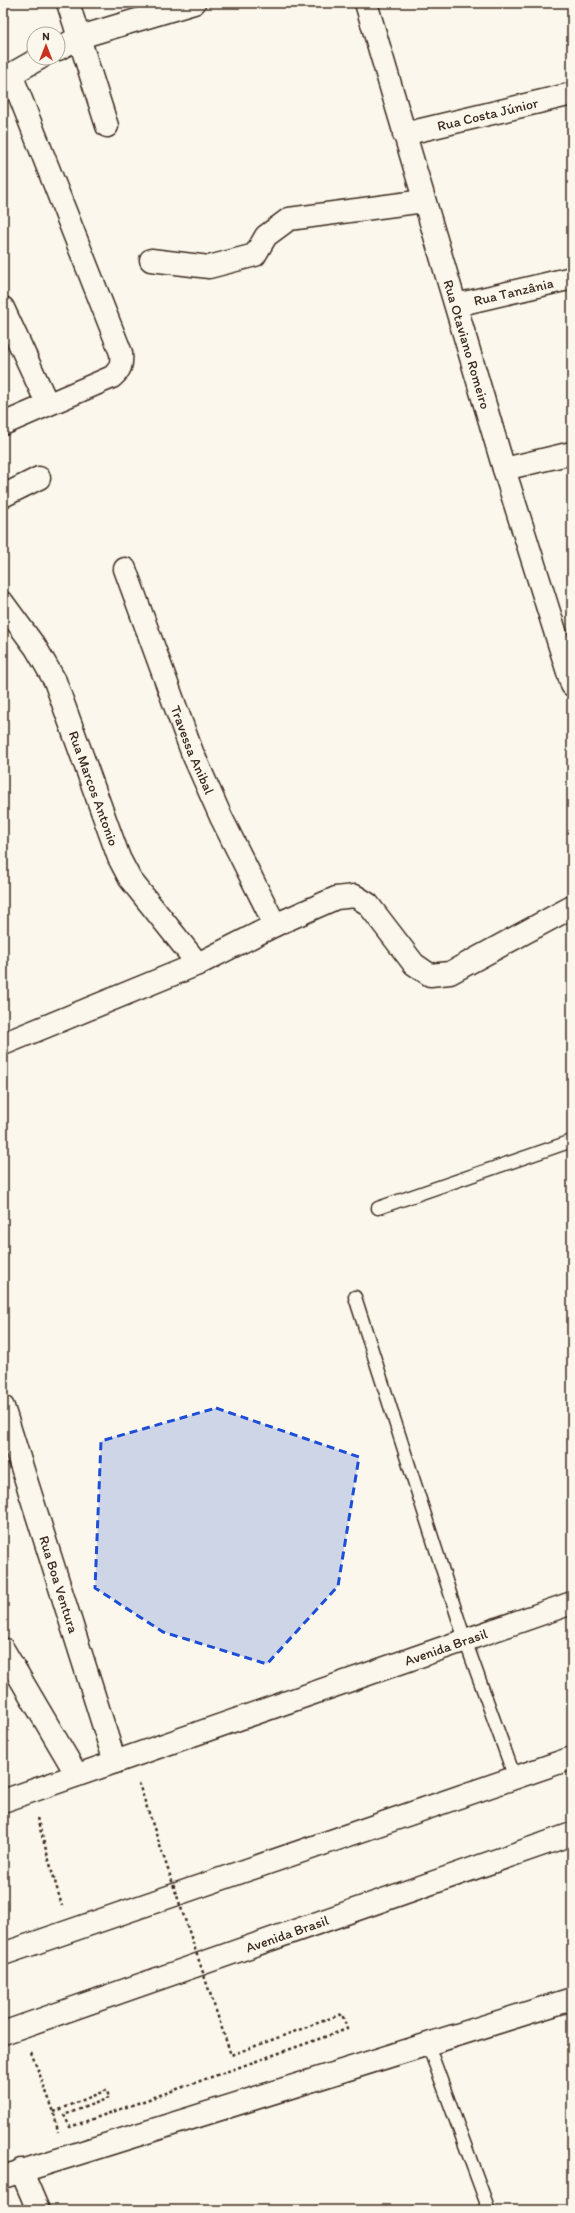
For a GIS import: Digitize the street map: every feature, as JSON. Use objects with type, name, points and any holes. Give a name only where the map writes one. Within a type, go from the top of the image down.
[{"type":"main road","points":[[68,3],[80,37],[106,126]]},
{"type":"main road","points":[[66,44],[80,37],[194,3]]},
{"type":"main road","name":"Rua Otaviano Romeiro","points":[[366,3],[504,469],[565,635],[572,685]]},
{"type":"main road","points":[[3,424],[47,403],[112,377],[120,370],[121,352],[7,76],[26,66]]},
{"type":"main road","name":"Rua Costa Júnior","points":[[404,134],[572,94]]},
{"type":"main road","points":[[151,260],[210,267],[254,255],[266,236],[288,219],[424,201]]},
{"type":"main road","name":"Rua Tanzânia","points":[[456,305],[572,278]]},
{"type":"main road","points":[[3,308],[47,403]]},
{"type":"main road","points":[[504,469],[572,453]]},
{"type":"main road","points":[[3,496],[39,478]]},
{"type":"main road","name":"Travessa Anibal","points":[[125,568],[192,752],[220,817],[275,925]]},
{"type":"main road","name":"Rua Marcos Antonio","points":[[3,603],[36,648],[55,681],[118,858],[130,879],[198,964]]},
{"type":"main road","points":[[3,1044],[198,964],[275,925],[336,898],[355,896],[368,904],[414,964],[430,975],[450,973],[572,907]]},
{"type":"main road","name":"Rua Boa Ventura","points":[[3,1407],[115,1762]]},
{"type":"main road","name":"Avenida Brasil","points":[[3,1801],[572,1603]]},
{"type":"main road","points":[[3,1650],[77,1775]]},
{"type":"main road","points":[[3,1954],[572,1758]]},
{"type":"main road","name":"Avenida Brasil","points":[[3,2033],[572,1834]]},
{"type":"main road","points":[[38,2210],[12,2174],[572,1999]]},
{"type":"lane","points":[[378,1208],[572,1142]]},
{"type":"lane","points":[[355,1297],[465,1640],[515,1778]]},
{"type":"lane","points":[[428,2045],[489,2210]]},
{"type":"path","points":[[54,2112],[107,2090],[109,2098],[64,2115],[70,2127],[347,2029],[342,2014],[231,2055],[139,1784]]},
{"type":"path","points":[[27,1793],[35,1810],[69,1931]]},
{"type":"path","points":[[24,2026],[34,2059],[54,2112],[62,2158]]},
{"type":"highlighted area","points":[[216,1408],[359,1457],[338,1586],[267,1664],[163,1632],[95,1588],[101,1441]]}]
